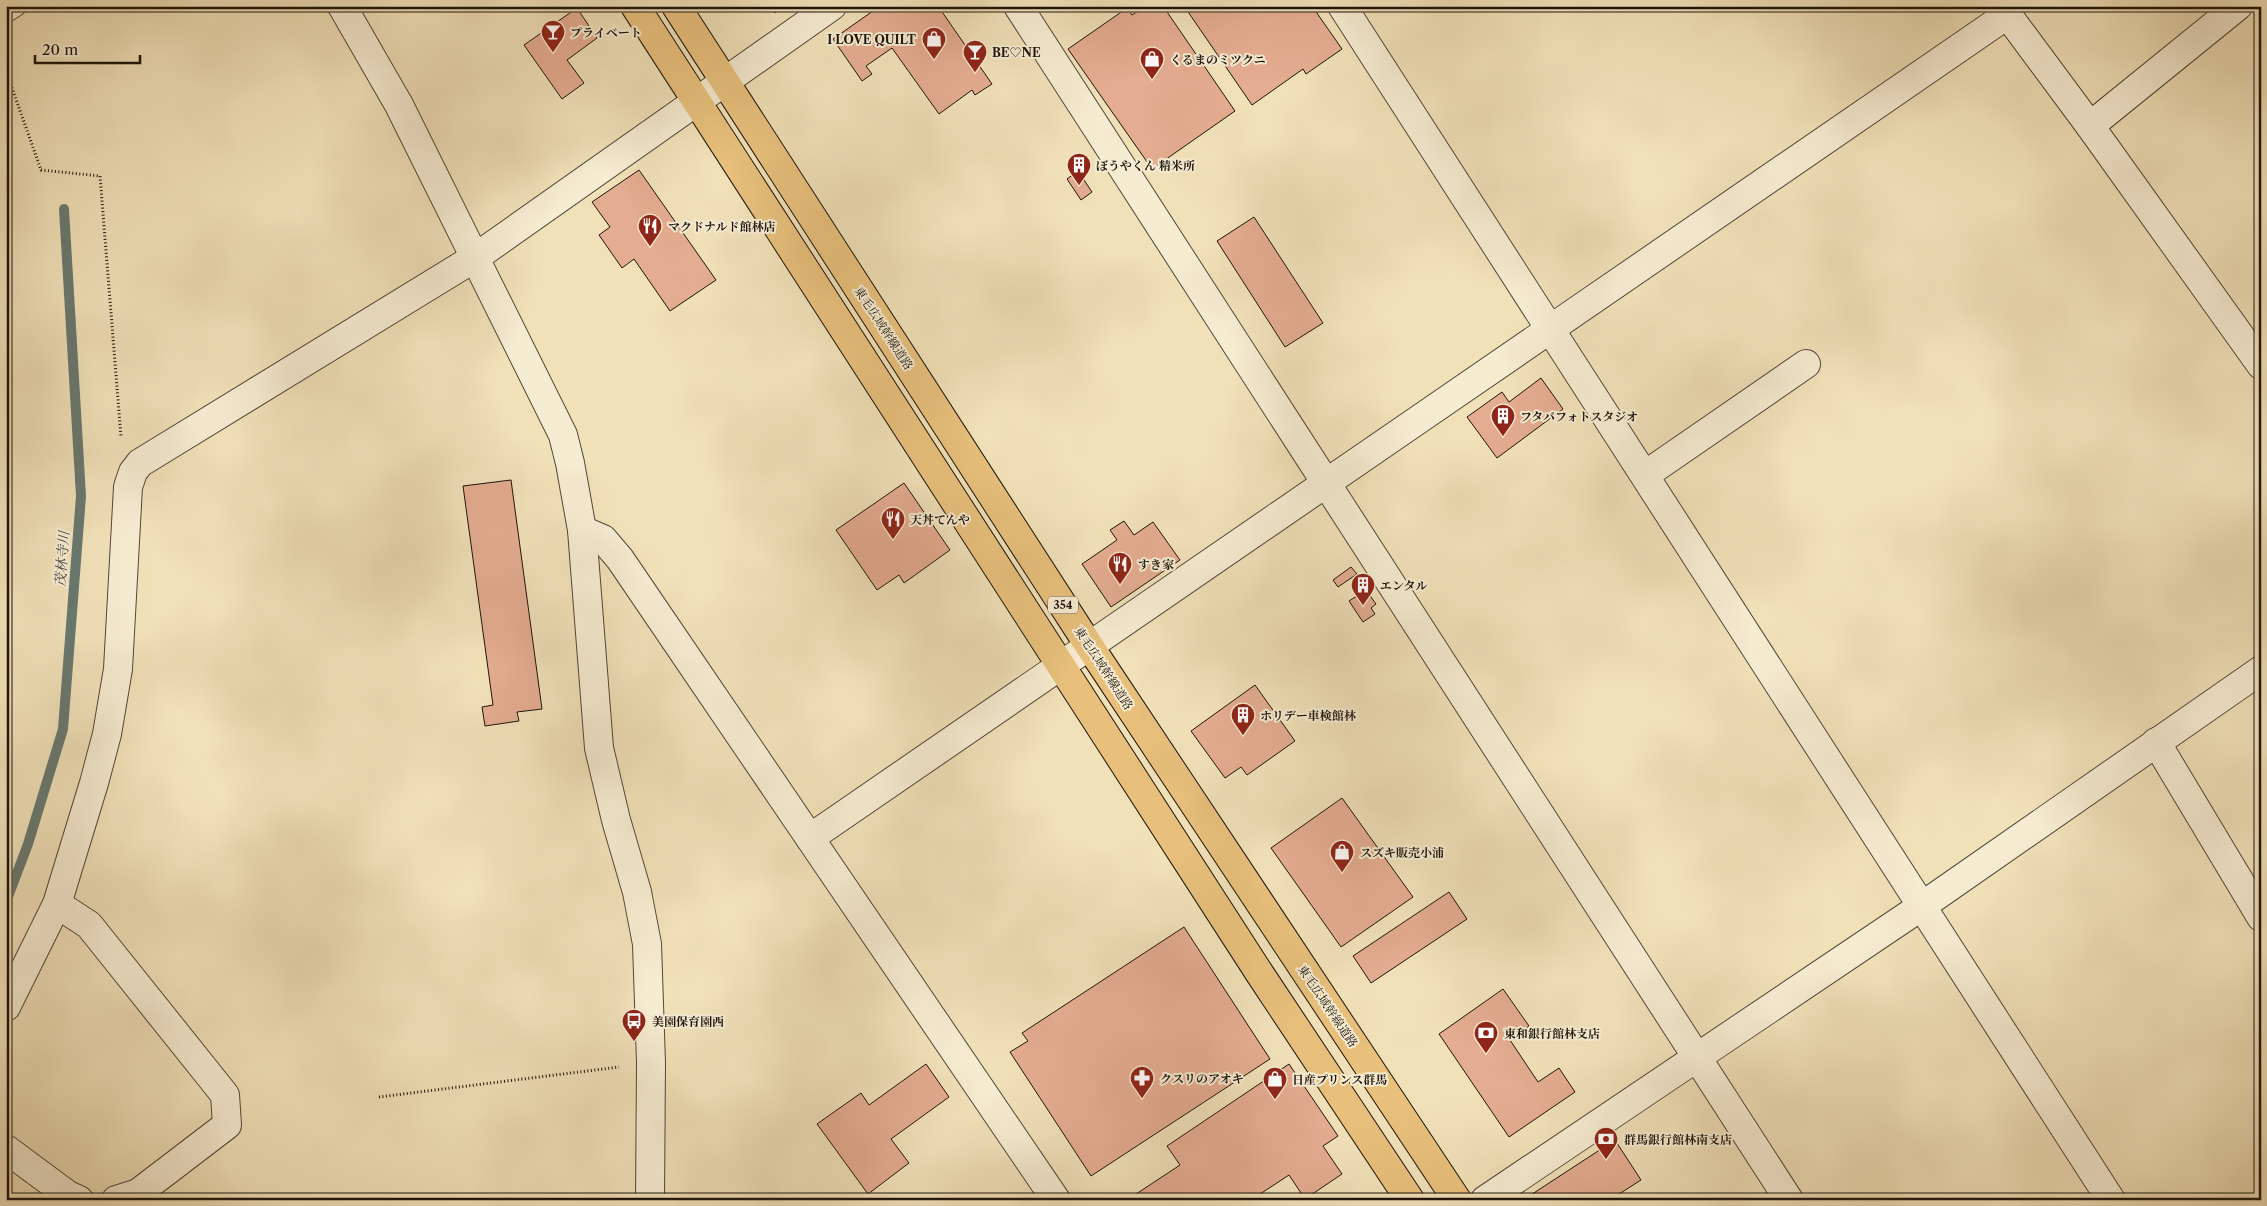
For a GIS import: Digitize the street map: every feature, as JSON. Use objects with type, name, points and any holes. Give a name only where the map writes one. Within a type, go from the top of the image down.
[{"type":"highway","name":"354","points":[[635,6],[1266,982],[1410,1200]]},
{"type":"highway","name":"東毛広域幹線道路","points":[[676,6],[1090,647],[1457,1200]]},
{"type":"street","points":[[342,6],[399,105],[563,435],[582,530],[599,748],[616,820],[637,892],[648,944],[651,1063],[650,1200]]},
{"type":"street","points":[[6,1008],[31,961],[57,904],[107,734],[118,669],[128,487],[133,472],[140,463],[476,257],[832,6]]},
{"type":"street","points":[[1018,6],[1789,1200]]},
{"type":"street","points":[[1342,6],[2111,1200]]},
{"type":"street","points":[[2090,126],[2238,6]]},
{"type":"street","points":[[810,838],[1090,647],[2004,11],[2090,126],[2261,365]]},
{"type":"street","points":[[1645,475],[1806,364]]},
{"type":"street","points":[[582,530],[603,539],[620,559],[1056,1200]]},
{"type":"street","points":[[1485,1200],[1922,906],[2261,670]]},
{"type":"street","points":[[2156,742],[2261,917]]},
{"type":"street","points":[[57,904],[89,925],[225,1095],[227,1126],[138,1193],[116,1200]]},
{"type":"street","points":[[6,1150],[68,1195],[79,1200]]},
{"type":"lane","points":[[6,13],[17,6]]},
{"type":"path","points":[[6,71],[40,170],[100,176],[120,435],[140,463]]},
{"type":"path","points":[[379,1097],[651,1063]]},
{"type":"building","points":[[770,6],[784,6],[775,13]]},
{"type":"building","points":[[880,6],[938,6],[992,84],[975,95],[972,90],[939,114],[892,48],[866,66],[872,74],[862,81],[833,39]]},
{"type":"building","name":"くるまのミツクニ","points":[[1146,6],[1163,6],[1235,111],[1152,169],[1068,49],[1127,8],[1132,15]]},
{"type":"building","points":[[1184,6],[1312,6],[1342,49],[1306,74],[1303,69],[1252,105]]},
{"type":"building","name":"プライベート","points":[[577,8],[597,38],[567,60],[584,83],[562,99],[524,45]]},
{"type":"building","name":"マクドナルド館林店","points":[[639,170],[716,280],[670,311],[634,259],[622,268],[599,235],[610,227],[592,202]]},
{"type":"building","name":"ぼうやくん 精米所","points":[[1078,171],[1092,192],[1081,200],[1067,179]]},
{"type":"building","points":[[1254,217],[1323,323],[1285,347],[1217,241]]},
{"type":"building","name":"フタバフォトスタジオ","points":[[1541,378],[1563,409],[1497,458],[1467,417],[1502,392],[1509,402]]},
{"type":"building","points":[[511,480],[542,709],[517,712],[519,721],[485,726],[482,707],[493,705],[463,486]]},
{"type":"building","name":"天丼てんや","points":[[904,483],[950,550],[904,583],[899,575],[877,590],[836,530]]},
{"type":"building","name":"すき家","points":[[1124,521],[1134,535],[1153,522],[1180,560],[1111,607],[1082,564],[1117,540],[1110,530]]},
{"type":"building","points":[[1351,567],[1357,574],[1338,587],[1333,580]]},
{"type":"building","name":"エンタル","points":[[1366,590],[1376,604],[1371,608],[1375,614],[1363,622],[1349,601]]},
{"type":"building","name":"ホリデー車検館林","points":[[1255,685],[1295,741],[1247,775],[1241,767],[1225,778],[1191,731]]},
{"type":"building","name":"スズキ販売小浦","points":[[1342,798],[1413,897],[1341,947],[1271,848]]},
{"type":"building","points":[[1449,892],[1467,919],[1371,983],[1353,956]]},
{"type":"building","points":[[1184,927],[1270,1059],[1091,1176],[1010,1052],[1028,1041],[1022,1033]]},
{"type":"building","name":"東和銀行館林支店","points":[[1503,989],[1529,1026],[1510,1040],[1538,1082],[1559,1068],[1575,1092],[1509,1137],[1439,1034]]},
{"type":"building","points":[[926,1064],[949,1097],[891,1139],[909,1163],[868,1194],[817,1124],[861,1093],[869,1105]]},
{"type":"building","name":"日産プリンス群馬","points":[[1289,1064],[1338,1136],[1323,1146],[1342,1174],[1305,1199],[1289,1175],[1251,1200],[1127,1200],[1180,1165],[1167,1146]]},
{"type":"building","name":"群馬銀行館林南支店","points":[[1615,1140],[1641,1180],[1613,1198],[1614,1200],[1523,1200]]},
{"type":"waterway","name":"茂林寺川","points":[[6,902],[28,844],[63,729],[81,496],[64,209]]},
{"type":"place","name":"プライベート","points":[[553,53]]},
{"type":"place","name":"I LOVE QUILT","points":[[934,60]]},
{"type":"place","name":"BE♡NE","points":[[975,73]]},
{"type":"place","name":"くるまのミツクニ","points":[[1152,80]]},
{"type":"place","name":"ぼうやくん 精米所","points":[[1079,186]]},
{"type":"place","name":"マクドナルド館林店","points":[[650,247]]},
{"type":"place","name":"フタバフォトスタジオ","points":[[1503,437]]},
{"type":"place","name":"天丼てんや","points":[[893,540]]},
{"type":"place","name":"すき家","points":[[1120,585]]},
{"type":"place","name":"エンタル","points":[[1363,606]]},
{"type":"place","name":"ホリデー車検館林","points":[[1243,736]]},
{"type":"place","name":"スズキ販売小浦","points":[[1342,873]]},
{"type":"place","name":"美園保育園西","points":[[634,1042]]},
{"type":"place","name":"東和銀行館林支店","points":[[1486,1054]]},
{"type":"place","name":"クスリのアオキ","points":[[1142,1099]]},
{"type":"place","name":"日産プリンス群馬","points":[[1275,1100]]},
{"type":"place","name":"群馬銀行館林南支店","points":[[1606,1160]]}]
